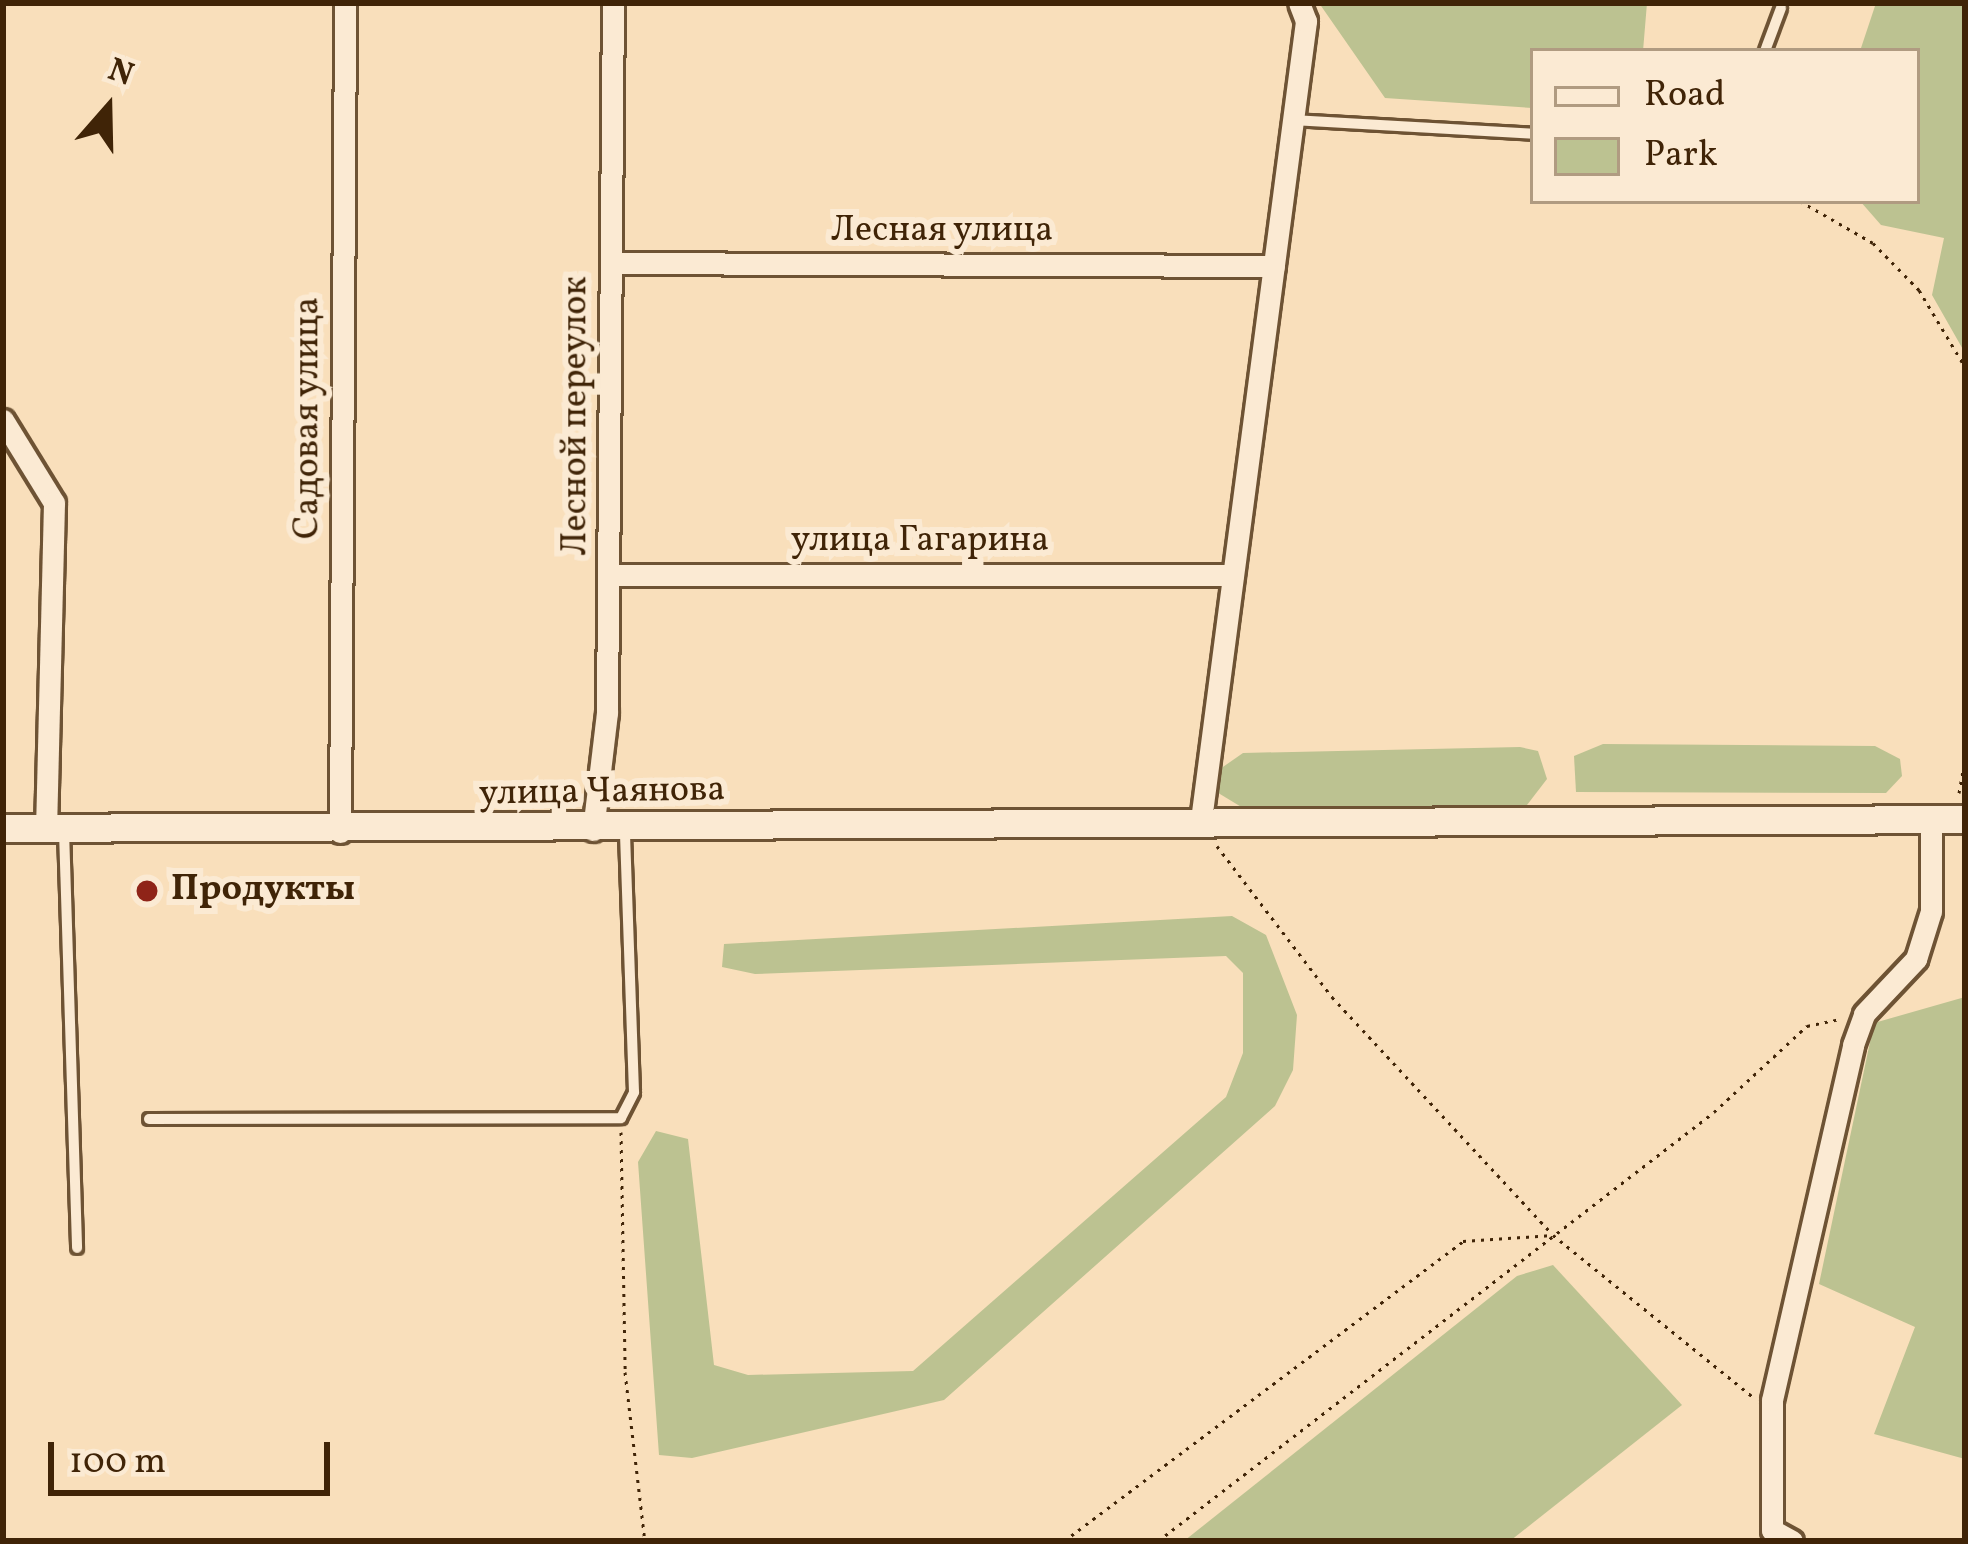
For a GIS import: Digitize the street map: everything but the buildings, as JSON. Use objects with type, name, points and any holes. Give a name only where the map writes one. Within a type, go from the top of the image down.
[{"type":"street","name":"Садовая улица","points":[[340,832],[345,3]]},
{"type":"street","name":"Лесной переулок","points":[[593,830],[608,575],[613,3]]},
{"type":"street","points":[[1201,820],[1293,120],[1299,3]]},
{"type":"street","name":"Лесная улица","points":[[611,263],[1274,266]]},
{"type":"street","points":[[3,420],[55,503],[55,827]]},
{"type":"street","name":"улица Гагарина","points":[[608,575],[1233,574]]},
{"type":"street","name":"улица Чаянова","points":[[3,828],[340,832],[1201,820],[1950,819]]},
{"type":"street","points":[[1779,1537],[1772,1400],[1864,1014],[1916,958],[1950,819]]},
{"type":"lane","points":[[1766,48],[1781,8]]},
{"type":"lane","points":[[1293,120],[1530,134]]},
{"type":"lane","points":[[55,827],[77,1249]]},
{"type":"lane","points":[[149,1119],[621,1118],[634,1092],[625,830]]},
{"type":"path","points":[[1808,204],[1835,214],[1904,274],[1965,367]]},
{"type":"path","points":[[1950,819],[1965,759]]},
{"type":"path","points":[[1201,820],[1332,997],[1552,1234],[1752,1397],[1772,1400]]},
{"type":"path","points":[[1158,1541],[1552,1234],[1807,1026],[1864,1014]]},
{"type":"path","points":[[621,1118],[625,1372],[645,1541]]},
{"type":"path","points":[[1064,1541],[1463,1241],[1552,1234]]},
{"type":"green space","points":[[1319,3],[1647,3],[1643,48],[1530,48],[1530,108],[1385,98]]},
{"type":"green space","points":[[1876,3],[1965,3],[1965,353],[1932,295],[1944,238],[1881,225],[1863,204],[1920,204],[1920,48],[1861,48]]},
{"type":"green space","points":[[1603,744],[1875,746],[1900,759],[1902,776],[1886,793],[1576,792],[1574,756]]},
{"type":"green space","points":[[1520,747],[1538,751],[1547,779],[1527,805],[1243,808],[1215,791],[1220,769],[1243,753]]},
{"type":"green space","points":[[1232,916],[1266,935],[1297,1015],[1293,1070],[1275,1106],[944,1400],[692,1458],[659,1455],[638,1162],[656,1131],[688,1139],[714,1365],[748,1375],[913,1371],[1226,1097],[1243,1053],[1243,973],[1226,956],[755,974],[722,967],[724,944]]},
{"type":"green space","points":[[1965,997],[1965,1459],[1874,1434],[1915,1327],[1819,1284],[1874,1023]]},
{"type":"green space","points":[[1553,1265],[1682,1405],[1510,1541],[1184,1541],[1517,1276]]},
{"type":"place","name":"Продукты","points":[[147,891]]}]
